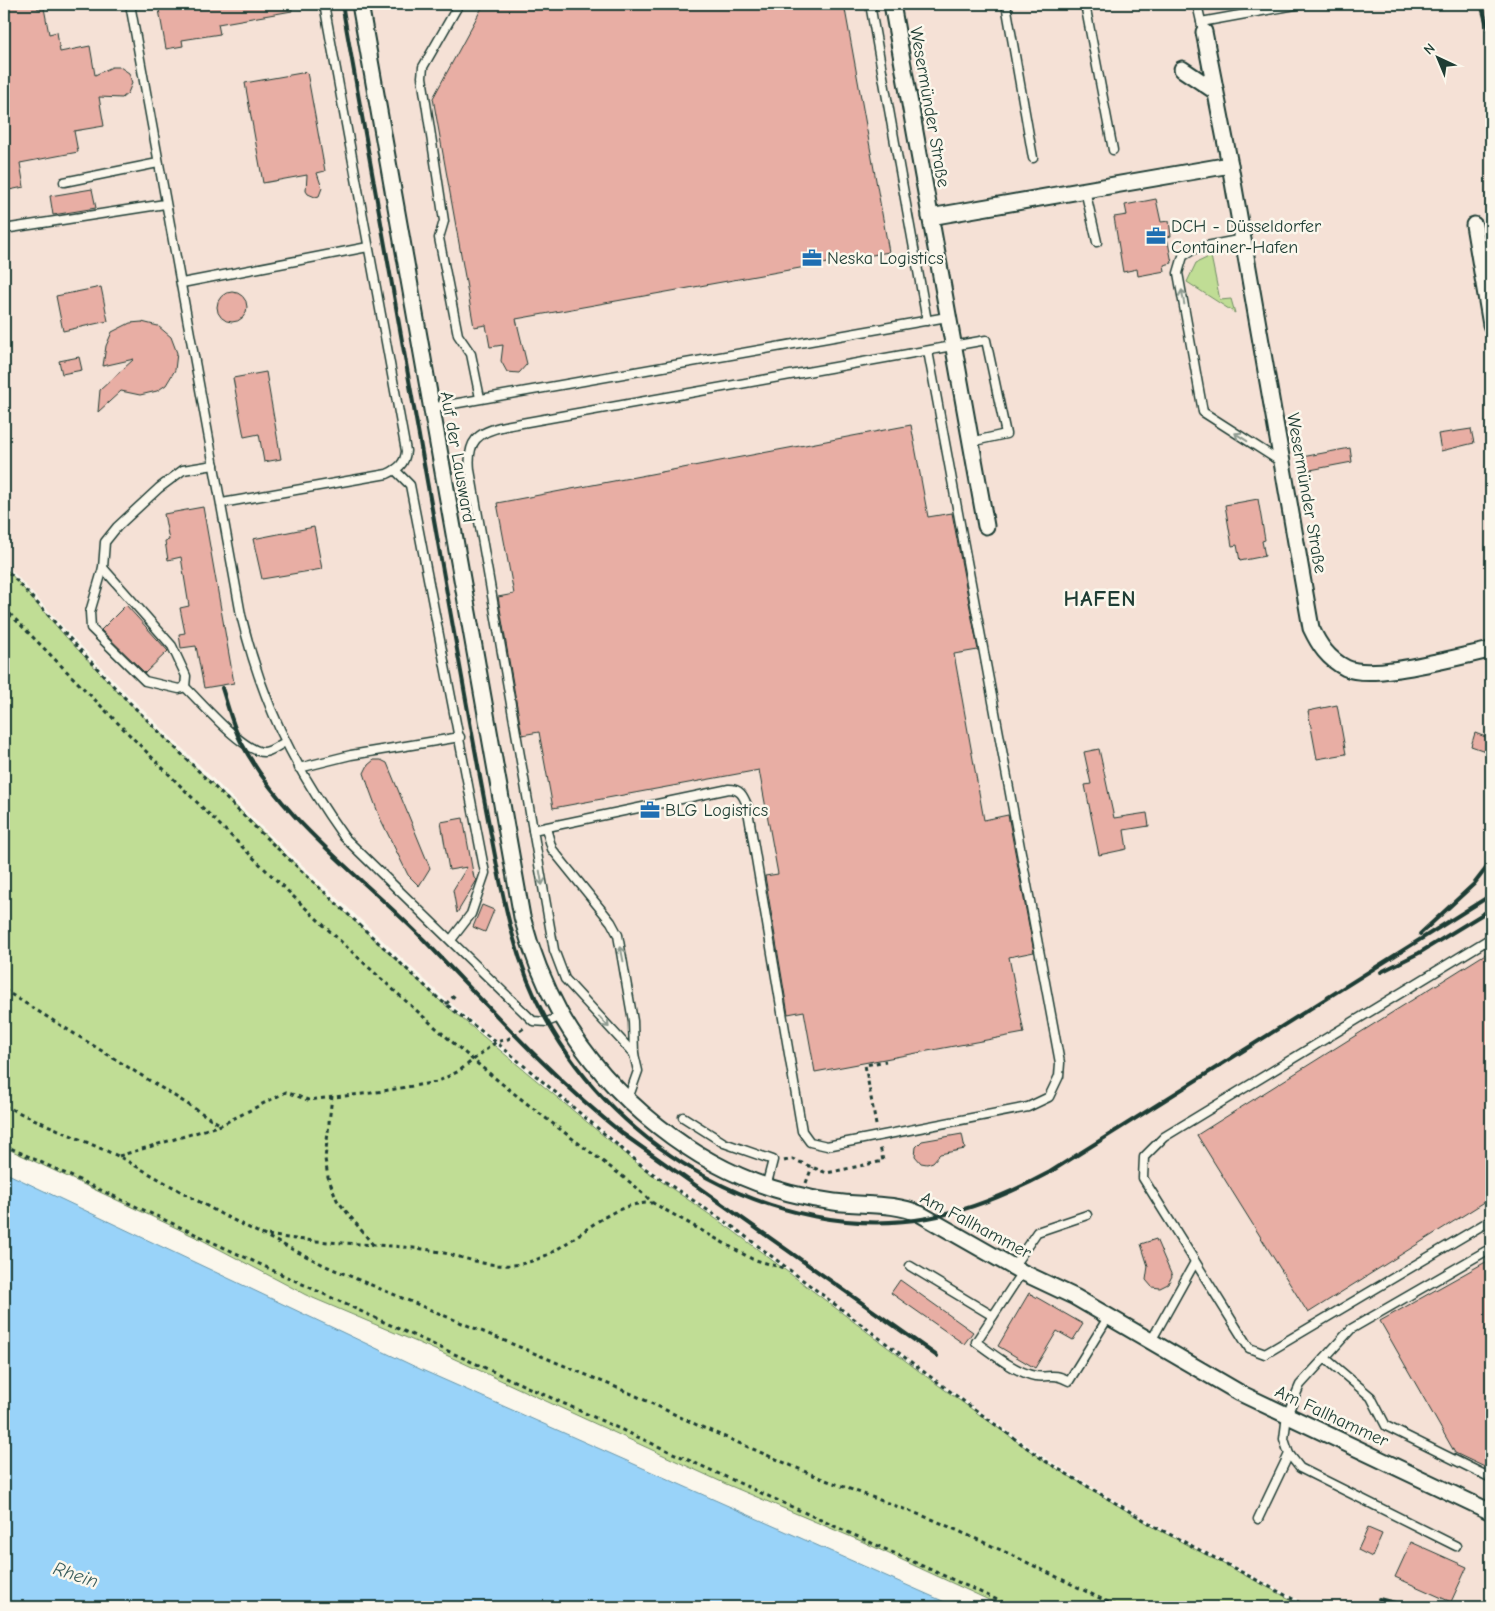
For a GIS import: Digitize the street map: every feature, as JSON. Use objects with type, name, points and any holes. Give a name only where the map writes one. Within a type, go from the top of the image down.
[{"type":"street","name":"Auf der Lausward","points":[[360,4],[430,408],[522,917]]},
{"type":"street","name":"Wesermünder Straße","points":[[892,4],[952,347],[986,526]]},
{"type":"street","name":"Wesermünder Straße","points":[[1202,27],[1230,165],[1311,628],[1320,647],[1334,660],[1348,669],[1374,673],[1491,650]]},
{"type":"street","points":[[1182,69],[1216,91]]},
{"type":"street","points":[[930,217],[1230,165]]},
{"type":"street","points":[[1474,225],[1491,325]]},
{"type":"street","name":"Am Fallhammer","points":[[522,917],[531,951],[562,1016],[597,1065],[628,1099],[679,1141],[716,1164],[766,1186],[834,1202],[890,1206],[913,1211],[1017,1269],[1076,1297],[1216,1380],[1491,1512]]},
{"type":"lane","points":[[130,4],[241,616],[253,665],[299,768],[319,802],[344,837],[533,1021],[547,1022],[562,1016]]},
{"type":"lane","points":[[222,503],[350,481],[395,470],[406,459],[324,4]]},
{"type":"lane","points":[[459,4],[423,67],[422,77],[444,221],[440,238],[458,335],[471,354],[480,398]]},
{"type":"lane","points":[[870,4],[927,321]]},
{"type":"lane","points":[[1006,4],[1033,158]]},
{"type":"lane","points":[[1085,4],[1113,150]]},
{"type":"lane","points":[[1197,4],[1202,27],[1301,4]]},
{"type":"lane","points":[[64,182],[158,163]]},
{"type":"lane","points":[[1085,190],[1097,242]]},
{"type":"lane","points":[[4,229],[165,204]]},
{"type":"lane","points":[[1243,239],[1196,248],[1183,256],[1178,273],[1203,412],[1282,463]]},
{"type":"lane","points":[[182,283],[368,247]]},
{"type":"lane","points":[[430,408],[948,317]]},
{"type":"lane","points":[[634,1054],[565,979],[554,950],[470,470],[470,448],[477,438],[488,430],[505,426],[986,340],[1006,434],[970,442]]},
{"type":"lane","points":[[533,830],[729,789],[740,792],[747,805],[802,1132],[810,1142],[827,1146],[1028,1108],[1050,1097],[1059,1076],[1060,1063],[928,351]]},
{"type":"lane","points":[[185,687],[179,689],[145,681],[91,628],[90,612],[103,568],[105,542],[117,527],[159,488],[183,470],[214,465]]},
{"type":"lane","points":[[395,470],[410,485],[485,873],[470,914],[451,940]]},
{"type":"lane","points":[[103,568],[172,646],[186,676],[185,687]]},
{"type":"lane","points":[[185,687],[240,740],[256,750],[265,752],[286,742]]},
{"type":"lane","points":[[299,768],[351,755],[460,737]]},
{"type":"lane","points":[[546,828],[552,849],[611,922],[618,935],[633,1021],[634,1054],[638,1071],[628,1099]]},
{"type":"lane","points":[[1491,938],[1164,1137],[1144,1157],[1143,1178],[1249,1348],[1265,1354],[1491,1220]]},
{"type":"lane","points":[[683,1117],[724,1143],[773,1160],[766,1186]]},
{"type":"lane","points":[[1087,1215],[1037,1232],[993,1316],[976,1342],[992,1354],[1026,1373],[1036,1376],[1057,1374],[1068,1381],[1109,1316]]},
{"type":"lane","points":[[1456,1546],[1300,1468],[1289,1454],[1284,1439],[1287,1415],[1300,1384],[1351,1329],[1486,1251],[1491,1253]]},
{"type":"lane","points":[[1150,1341],[1196,1262]]},
{"type":"lane","points":[[910,1266],[993,1316]]},
{"type":"lane","points":[[1325,1358],[1370,1397],[1386,1426],[1491,1478]]},
{"type":"lane","points":[[1258,1519],[1289,1454]]},
{"type":"path","points":[[4,567],[64,634],[186,759],[351,917],[446,1004],[496,1042],[646,1169],[733,1228],[928,1376],[1045,1461],[1156,1527],[1308,1607]]},
{"type":"path","points":[[4,608],[243,848],[342,943],[472,1059],[635,1186],[653,1203],[752,1259],[790,1270]]},
{"type":"path","points":[[4,990],[221,1125]]},
{"type":"path","points":[[446,1004],[455,995]]},
{"type":"path","points":[[118,1156],[221,1125],[286,1092],[308,1100],[371,1093],[437,1082],[459,1071],[496,1042],[515,1035],[533,1021]]},
{"type":"path","points":[[332,1096],[325,1159],[328,1177],[336,1200],[374,1246]]},
{"type":"path","points":[[4,1106],[118,1156],[166,1186],[328,1267],[632,1394],[697,1425],[802,1470],[934,1520],[1012,1555],[1118,1607]]},
{"type":"path","points":[[4,1145],[396,1327],[1013,1607]]},
{"type":"path","points":[[263,1234],[302,1241],[426,1250],[494,1266],[510,1266],[535,1260],[560,1248],[616,1210],[637,1202],[653,1203]]},
{"type":"shaded area","points":[[4,4],[1491,4],[1491,1607],[1312,1607],[1157,1526],[1047,1459],[928,1374],[733,1226],[648,1168],[442,996],[264,829],[122,689],[67,631],[4,562]]},
{"type":"green space","points":[[1211,256],[1220,300],[1231,299],[1235,313],[1187,282],[1196,263]]},
{"type":"green space","points":[[4,566],[64,635],[119,693],[350,917],[438,999],[645,1170],[732,1230],[927,1377],[1044,1461],[1155,1528],[1305,1607],[1004,1607],[861,1541],[726,1484],[433,1349],[306,1295],[204,1241],[4,1147]]},
{"type":"water","name":"Rhein","points":[[4,1172],[422,1370],[956,1607],[4,1607]]},
{"type":"building","points":[[4,4],[37,4],[38,9],[44,8],[49,34],[57,32],[60,52],[90,46],[95,75],[112,67],[120,67],[129,73],[132,83],[128,93],[122,98],[99,97],[104,126],[74,131],[78,152],[20,163],[24,187],[4,191]]},
{"type":"building","points":[[158,4],[291,4],[292,11],[218,24],[220,34],[182,40],[183,46],[166,49]]},
{"type":"building","points":[[484,4],[844,4],[889,252],[516,319],[527,364],[519,373],[507,372],[501,361],[503,345],[490,347],[486,325],[474,327],[433,98]]},
{"type":"building","points":[[307,72],[325,171],[317,173],[322,188],[319,196],[315,197],[306,191],[307,175],[263,183],[245,83]]},
{"type":"building","points":[[92,189],[96,208],[53,215],[50,196]]},
{"type":"building","points":[[1156,199],[1161,222],[1169,221],[1171,236],[1167,237],[1172,263],[1164,265],[1165,271],[1138,276],[1137,269],[1123,272],[1114,217],[1127,215],[1125,205]]},
{"type":"building","points":[[101,287],[108,321],[63,331],[56,296]]},
{"type":"building","points":[[232,292],[238,293],[246,301],[246,313],[238,321],[232,322],[226,321],[218,313],[217,307],[218,301],[226,293]]},
{"type":"building","points":[[142,322],[158,326],[171,337],[177,353],[175,370],[166,385],[157,391],[140,395],[121,391],[98,412],[100,390],[134,359],[103,366],[106,346],[112,332],[130,323]]},
{"type":"building","points":[[79,357],[82,370],[62,374],[59,361]]},
{"type":"building","points":[[266,372],[281,459],[264,462],[259,434],[244,437],[233,378]]},
{"type":"building","points":[[911,425],[928,517],[952,513],[978,650],[954,654],[984,820],[1008,815],[1034,952],[1009,957],[1024,1033],[815,1072],[804,1011],[788,1014],[765,876],[778,874],[759,770],[553,808],[539,732],[522,735],[498,597],[514,594],[497,503]]},
{"type":"building","points":[[1471,429],[1474,443],[1441,451],[1438,434]]},
{"type":"building","points":[[1350,448],[1352,462],[1305,471],[1302,457]]},
{"type":"building","points":[[1258,499],[1265,540],[1262,541],[1265,556],[1240,561],[1237,545],[1232,546],[1225,505]]},
{"type":"building","points":[[203,507],[234,683],[204,688],[196,646],[181,648],[179,634],[185,633],[180,608],[189,606],[181,557],[168,560],[165,541],[169,540],[164,514]]},
{"type":"building","points":[[314,527],[322,569],[262,579],[253,539]]},
{"type":"building","points":[[126,605],[168,651],[145,673],[101,630]]},
{"type":"building","points":[[1337,705],[1346,754],[1317,759],[1308,711]]},
{"type":"building","points":[[1475,733],[1491,739],[1491,753],[1471,746]]},
{"type":"building","points":[[1099,749],[1114,818],[1147,813],[1149,826],[1124,830],[1127,849],[1099,855],[1085,785],[1091,784],[1084,752]]},
{"type":"building","points":[[374,760],[381,760],[387,763],[430,868],[419,886],[408,875],[380,818],[370,791],[364,773],[368,765]]},
{"type":"building","points":[[463,818],[474,878],[477,880],[457,913],[453,890],[467,867],[449,870],[441,822]]},
{"type":"building","points":[[482,905],[494,910],[485,932],[473,927]]},
{"type":"building","points":[[1487,953],[1491,960],[1491,1198],[1308,1313],[1197,1135]]},
{"type":"building","points":[[962,1134],[965,1149],[940,1154],[933,1162],[927,1164],[921,1163],[915,1156],[916,1147],[922,1141]]},
{"type":"building","points":[[1156,1239],[1172,1276],[1168,1284],[1160,1288],[1152,1287],[1146,1280],[1148,1266],[1141,1244]]},
{"type":"building","points":[[1491,1259],[1491,1470],[1455,1453],[1380,1321]]},
{"type":"building","points":[[900,1280],[973,1332],[964,1344],[891,1293]]},
{"type":"building","points":[[1029,1293],[1083,1324],[1073,1340],[1057,1331],[1035,1368],[998,1346]]},
{"type":"building","points":[[1368,1528],[1382,1534],[1372,1557],[1358,1550]]},
{"type":"building","points":[[1411,1542],[1467,1567],[1451,1602],[1395,1577]]},
{"type":"railway","points":[[342,4],[475,748],[501,887],[518,954],[535,998],[546,1019],[577,1067],[615,1109],[659,1147],[707,1178],[760,1201],[815,1216],[871,1222],[944,1215],[1006,1194],[1050,1172],[1491,895]]},
{"type":"railway","points":[[1481,4],[1491,39]]},
{"type":"railway","points":[[222,688],[241,742],[258,771],[278,798],[326,848],[425,941],[521,1041],[571,1089],[623,1134],[937,1356]]},
{"type":"railway","points":[[1420,934],[1474,884],[1491,862]]},
{"type":"railway","points":[[1381,972],[1419,953],[1491,909]]},
{"type":"railway","points":[[1379,1599],[1411,1607]]},
{"type":"place","name":"DCH - Düsseldorfer Container-Hafen","points":[[1156,236]]},
{"type":"place","name":"Neska Logistics","points":[[812,258]]},
{"type":"place","name":"BLG Logistics","points":[[650,810]]},
{"type":"district","name":"HAFEN","points":[[1100,598]]}]
